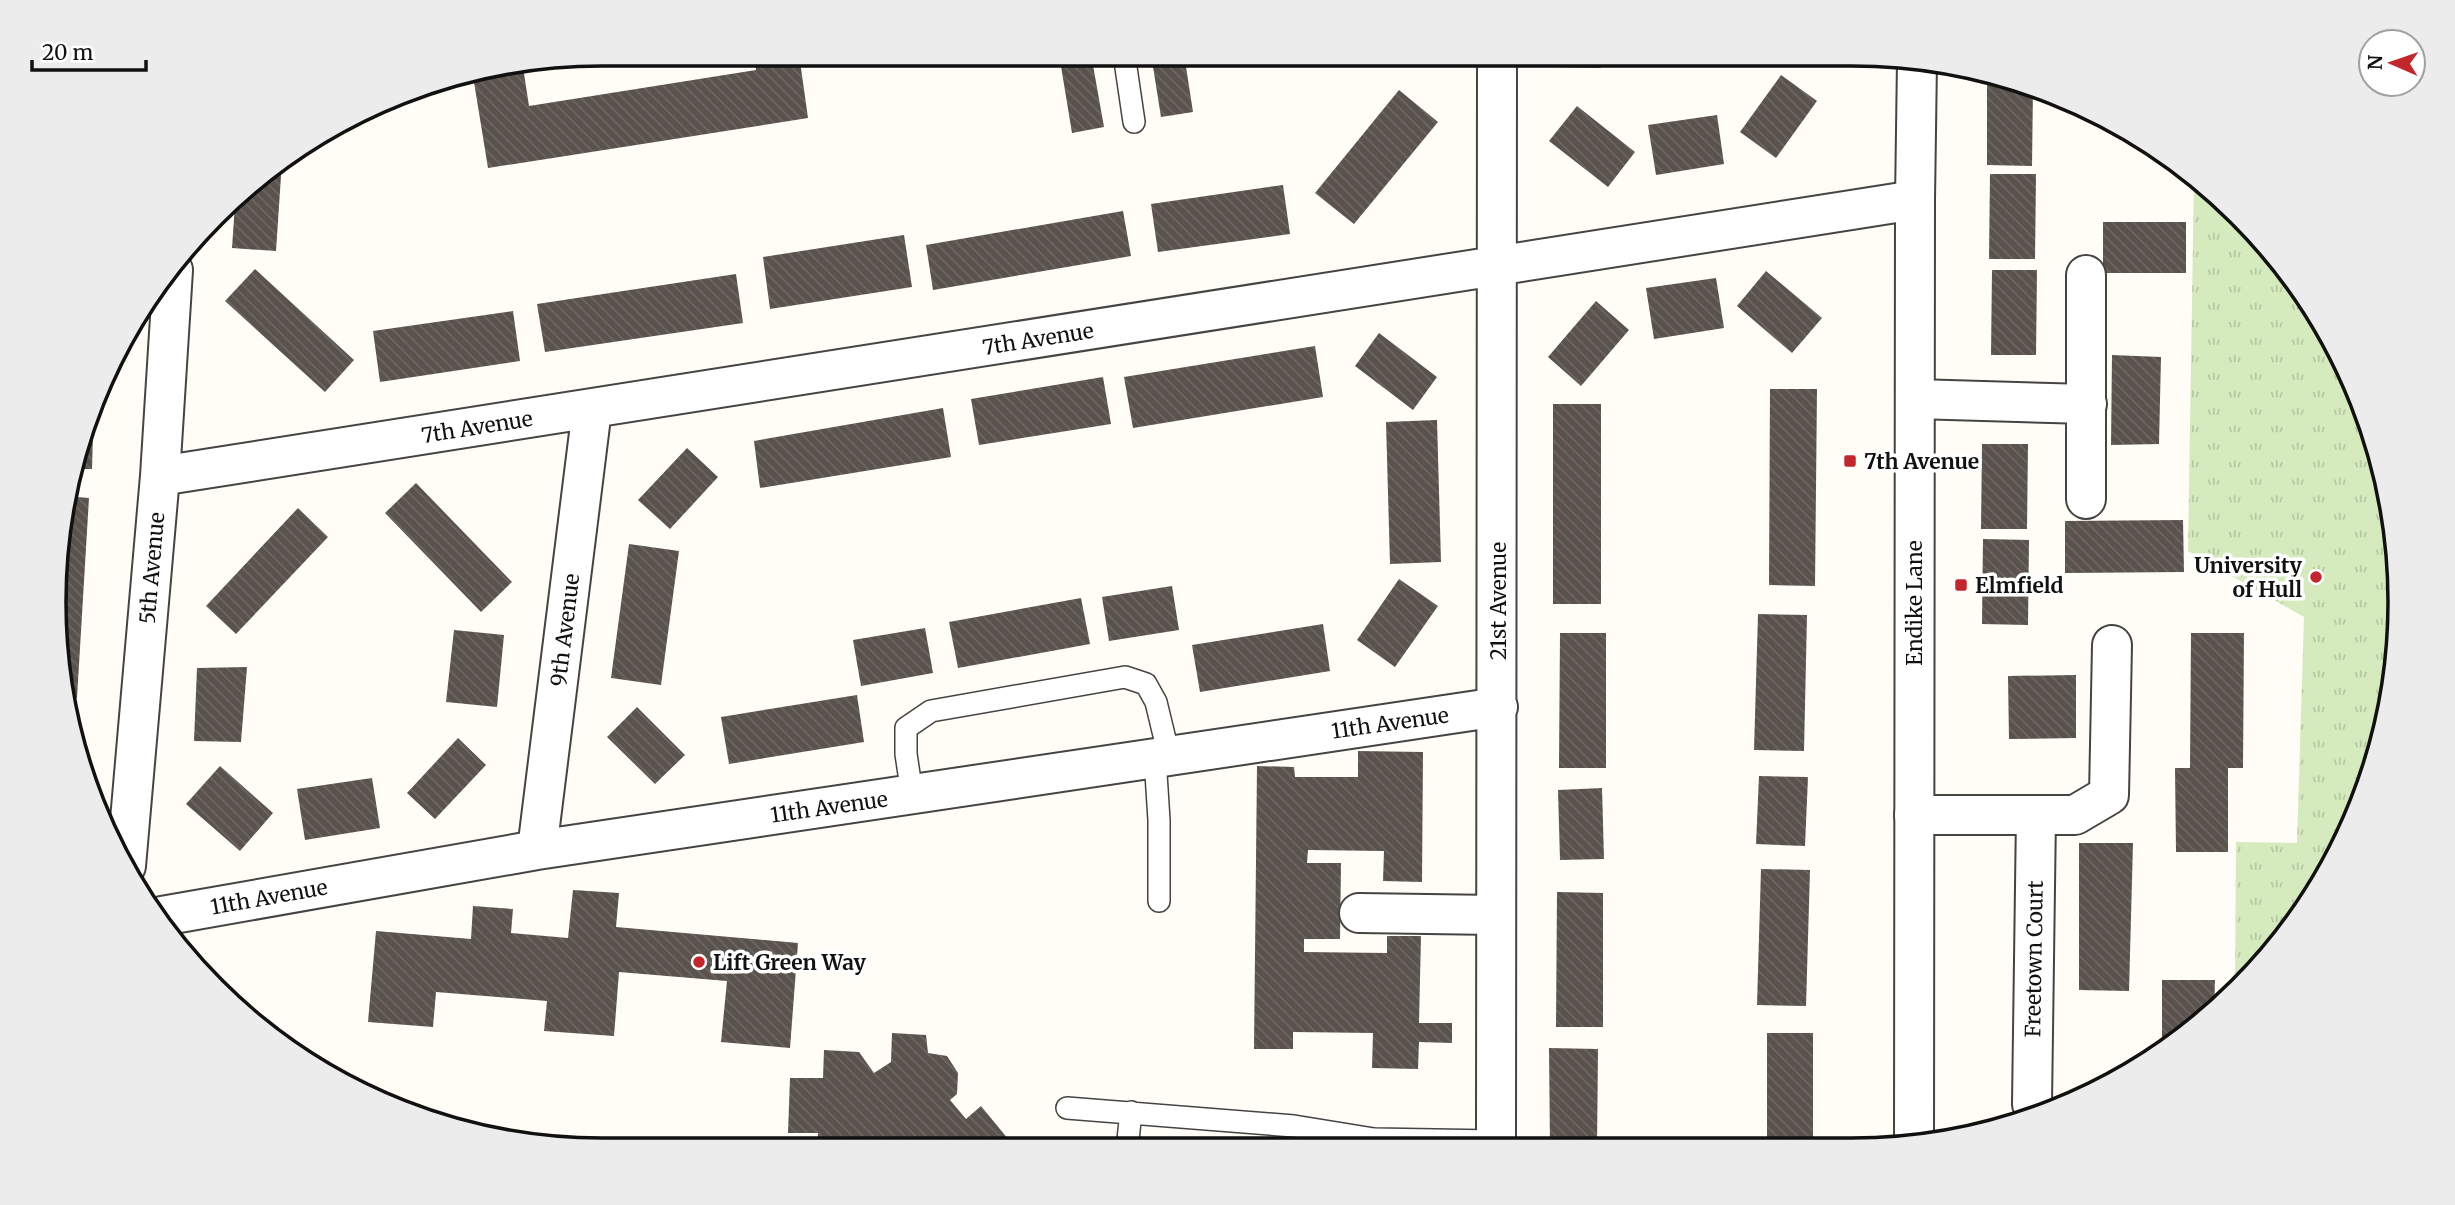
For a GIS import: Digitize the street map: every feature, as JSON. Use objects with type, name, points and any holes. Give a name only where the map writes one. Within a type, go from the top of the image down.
[{"type":"street","name":"21st Avenue","points":[[1496,1138],[1497,66]]},
{"type":"street","name":"Endike Lane","points":[[1914,1135],[1917,71]]},
{"type":"street","name":"7th Avenue","points":[[160,476],[1915,201]]},
{"type":"street","points":[[2086,275],[2086,499]]},
{"type":"street","name":"5th Avenue","points":[[127,850],[160,476],[172,283]]},
{"type":"street","points":[[1915,399],[2087,404]]},
{"type":"street","name":"9th Avenue","points":[[537,850],[592,410]]},
{"type":"street","points":[[1914,815],[2075,815],[2109,795],[2112,645]]},
{"type":"street","name":"11th Avenue","points":[[167,915],[537,850],[1498,707]]},
{"type":"street","name":"Freetown Court","points":[[2032,1104],[2036,815]]},
{"type":"street","points":[[1359,913],[1496,915]]},
{"type":"lane","points":[[1126,66],[1134,122]]},
{"type":"lane","points":[[912,794],[906,754],[906,729],[931,711],[1125,677],[1146,684],[1156,702],[1162,757],[1159,901]]},
{"type":"lane","points":[[1067,1108],[1294,1126],[1368,1138]]},
{"type":"lane","points":[[1128,1138],[1131,1112]]},
{"type":"green space","name":"University of Hull","points":[[2194,190],[2232,223],[2278,276],[2317,335],[2333,365],[2348,397],[2370,464],[2384,533],[2387,567],[2384,672],[2370,741],[2348,808],[2317,870],[2298,900],[2278,929],[2235,979],[2236,842],[2297,843],[2304,617],[2188,551]]},
{"type":"building","points":[[756,66],[801,66],[808,118],[488,168],[474,83],[524,73],[529,106],[756,70]]},
{"type":"building","points":[[1061,66],[1093,66],[1104,127],[1072,133]]},
{"type":"building","points":[[1153,66],[1186,66],[1193,112],[1161,117]]},
{"type":"building","points":[[1601,66],[1601,68],[1552,67]]},
{"type":"building","points":[[1781,75],[1817,101],[1776,158],[1740,132]]},
{"type":"building","points":[[1987,84],[2033,98],[2032,166],[1987,165]]},
{"type":"building","points":[[1399,90],[1438,122],[1354,224],[1315,193]]},
{"type":"building","points":[[1577,106],[1635,152],[1608,187],[1549,141]]},
{"type":"building","points":[[1717,115],[1724,164],[1656,175],[1648,125]]},
{"type":"building","points":[[281,173],[276,251],[232,248],[234,213]]},
{"type":"building","points":[[1990,174],[2036,174],[2035,259],[1989,259]]},
{"type":"building","points":[[1283,185],[1290,234],[1158,252],[1151,204]]},
{"type":"building","points":[[1123,211],[1131,256],[933,290],[926,245]]},
{"type":"building","points":[[2103,222],[2186,222],[2186,273],[2103,273]]},
{"type":"building","points":[[904,235],[912,287],[770,309],[763,257]]},
{"type":"building","points":[[255,269],[354,360],[325,392],[225,301]]},
{"type":"building","points":[[1992,270],[2037,270],[2036,355],[1991,355]]},
{"type":"building","points":[[1766,271],[1822,318],[1792,353],[1737,306]]},
{"type":"building","points":[[736,274],[743,323],[545,352],[537,304]]},
{"type":"building","points":[[1716,278],[1724,328],[1654,339],[1646,288]]},
{"type":"building","points":[[1596,301],[1629,330],[1581,386],[1548,357]]},
{"type":"building","points":[[513,311],[520,361],[380,382],[373,331]]},
{"type":"building","points":[[1379,333],[1437,377],[1413,410],[1355,366]]},
{"type":"building","points":[[1315,346],[1323,397],[1133,428],[1124,377]]},
{"type":"building","points":[[2112,355],[2161,357],[2159,444],[2111,445]]},
{"type":"building","points":[[1103,377],[1111,424],[979,445],[971,399]]},
{"type":"building","points":[[1770,389],[1817,389],[1815,586],[1769,585]]},
{"type":"building","points":[[1553,404],[1601,404],[1601,604],[1553,604]]},
{"type":"building","points":[[943,408],[951,457],[760,488],[754,441]]},
{"type":"building","points":[[1437,420],[1441,562],[1390,564],[1386,422]]},
{"type":"building","points":[[93,437],[92,469],[84,469]]},
{"type":"building","points":[[1982,444],[2028,444],[2027,529],[1981,529]]},
{"type":"building","points":[[687,448],[718,477],[670,529],[638,500]]},
{"type":"building","points":[[416,483],[512,582],[481,612],[385,513]]},
{"type":"building","points":[[77,497],[89,498],[77,698],[71,672],[66,602],[71,533]]},
{"type":"building","points":[[298,508],[328,537],[236,634],[206,606]]},
{"type":"building","points":[[2183,520],[2184,572],[2065,573],[2065,521]]},
{"type":"building","points":[[1983,539],[2029,540],[2028,625],[1982,624]]},
{"type":"building","points":[[629,544],[679,551],[661,685],[611,678]]},
{"type":"building","points":[[1399,579],[1438,606],[1395,667],[1357,640]]},
{"type":"building","points":[[1172,586],[1179,630],[1109,641],[1102,597]]},
{"type":"building","points":[[1081,598],[1090,644],[958,668],[949,622]]},
{"type":"building","points":[[1758,614],[1807,615],[1804,751],[1754,750]]},
{"type":"building","points":[[1323,624],[1330,671],[1200,692],[1192,645]]},
{"type":"building","points":[[925,628],[933,673],[861,686],[853,640]]},
{"type":"building","points":[[454,630],[504,635],[497,707],[446,702]]},
{"type":"building","points":[[1560,633],[1606,633],[1606,768],[1559,768]]},
{"type":"building","points":[[2191,633],[2244,633],[2243,768],[2228,768],[2228,852],[2176,852],[2175,768],[2190,768]]},
{"type":"building","points":[[247,667],[241,742],[194,741],[197,668]]},
{"type":"building","points":[[2076,675],[2076,738],[2009,739],[2008,676]]},
{"type":"building","points":[[857,695],[864,742],[729,764],[721,717]]},
{"type":"building","points":[[637,707],[685,755],[655,784],[607,737]]},
{"type":"building","points":[[458,738],[486,765],[435,819],[407,793]]},
{"type":"building","points":[[1358,751],[1423,752],[1422,882],[1383,881],[1384,851],[1308,850],[1307,863],[1341,863],[1340,939],[1304,939],[1304,952],[1387,953],[1387,936],[1421,936],[1419,1023],[1452,1023],[1452,1043],[1419,1042],[1418,1069],[1372,1068],[1373,1033],[1293,1032],[1293,1049],[1254,1049],[1257,766],[1294,767],[1295,777],[1358,777]]},
{"type":"building","points":[[220,766],[273,813],[240,851],[186,804]]},
{"type":"building","points":[[1759,776],[1808,777],[1805,846],[1756,844]]},
{"type":"building","points":[[372,778],[380,828],[305,840],[297,789]]},
{"type":"building","points":[[1602,788],[1604,859],[1560,860],[1558,790]]},
{"type":"building","points":[[2079,843],[2133,843],[2129,991],[2079,990]]},
{"type":"building","points":[[1761,869],[1810,870],[1806,1006],[1757,1005]]},
{"type":"building","points":[[573,890],[619,893],[616,927],[798,943],[790,1048],[721,1042],[727,981],[619,972],[614,1036],[544,1031],[547,1001],[436,992],[433,1027],[368,1022],[376,931],[471,939],[473,906],[513,909],[511,933],[568,938]]},
{"type":"building","points":[[1557,892],[1603,893],[1603,1027],[1556,1027]]},
{"type":"building","points":[[2162,980],[2215,980],[2214,998],[2162,1040]]},
{"type":"building","points":[[892,1033],[926,1035],[928,1053],[947,1056],[958,1073],[957,1094],[950,1100],[966,1119],[981,1106],[1007,1138],[818,1138],[818,1133],[788,1133],[790,1078],[823,1078],[824,1050],[859,1052],[874,1073],[891,1062]]},
{"type":"building","points":[[1767,1033],[1813,1033],[1813,1138],[1767,1138]]},
{"type":"building","points":[[1549,1048],[1598,1049],[1597,1138],[1550,1138]]},
{"type":"place","name":"7th Avenue","points":[[1850,461]]},
{"type":"place","name":"University of Hull","points":[[2316,577]]},
{"type":"place","name":"Elmfield","points":[[1961,585]]},
{"type":"place","name":"Lift Green Way","points":[[699,962]]}]
